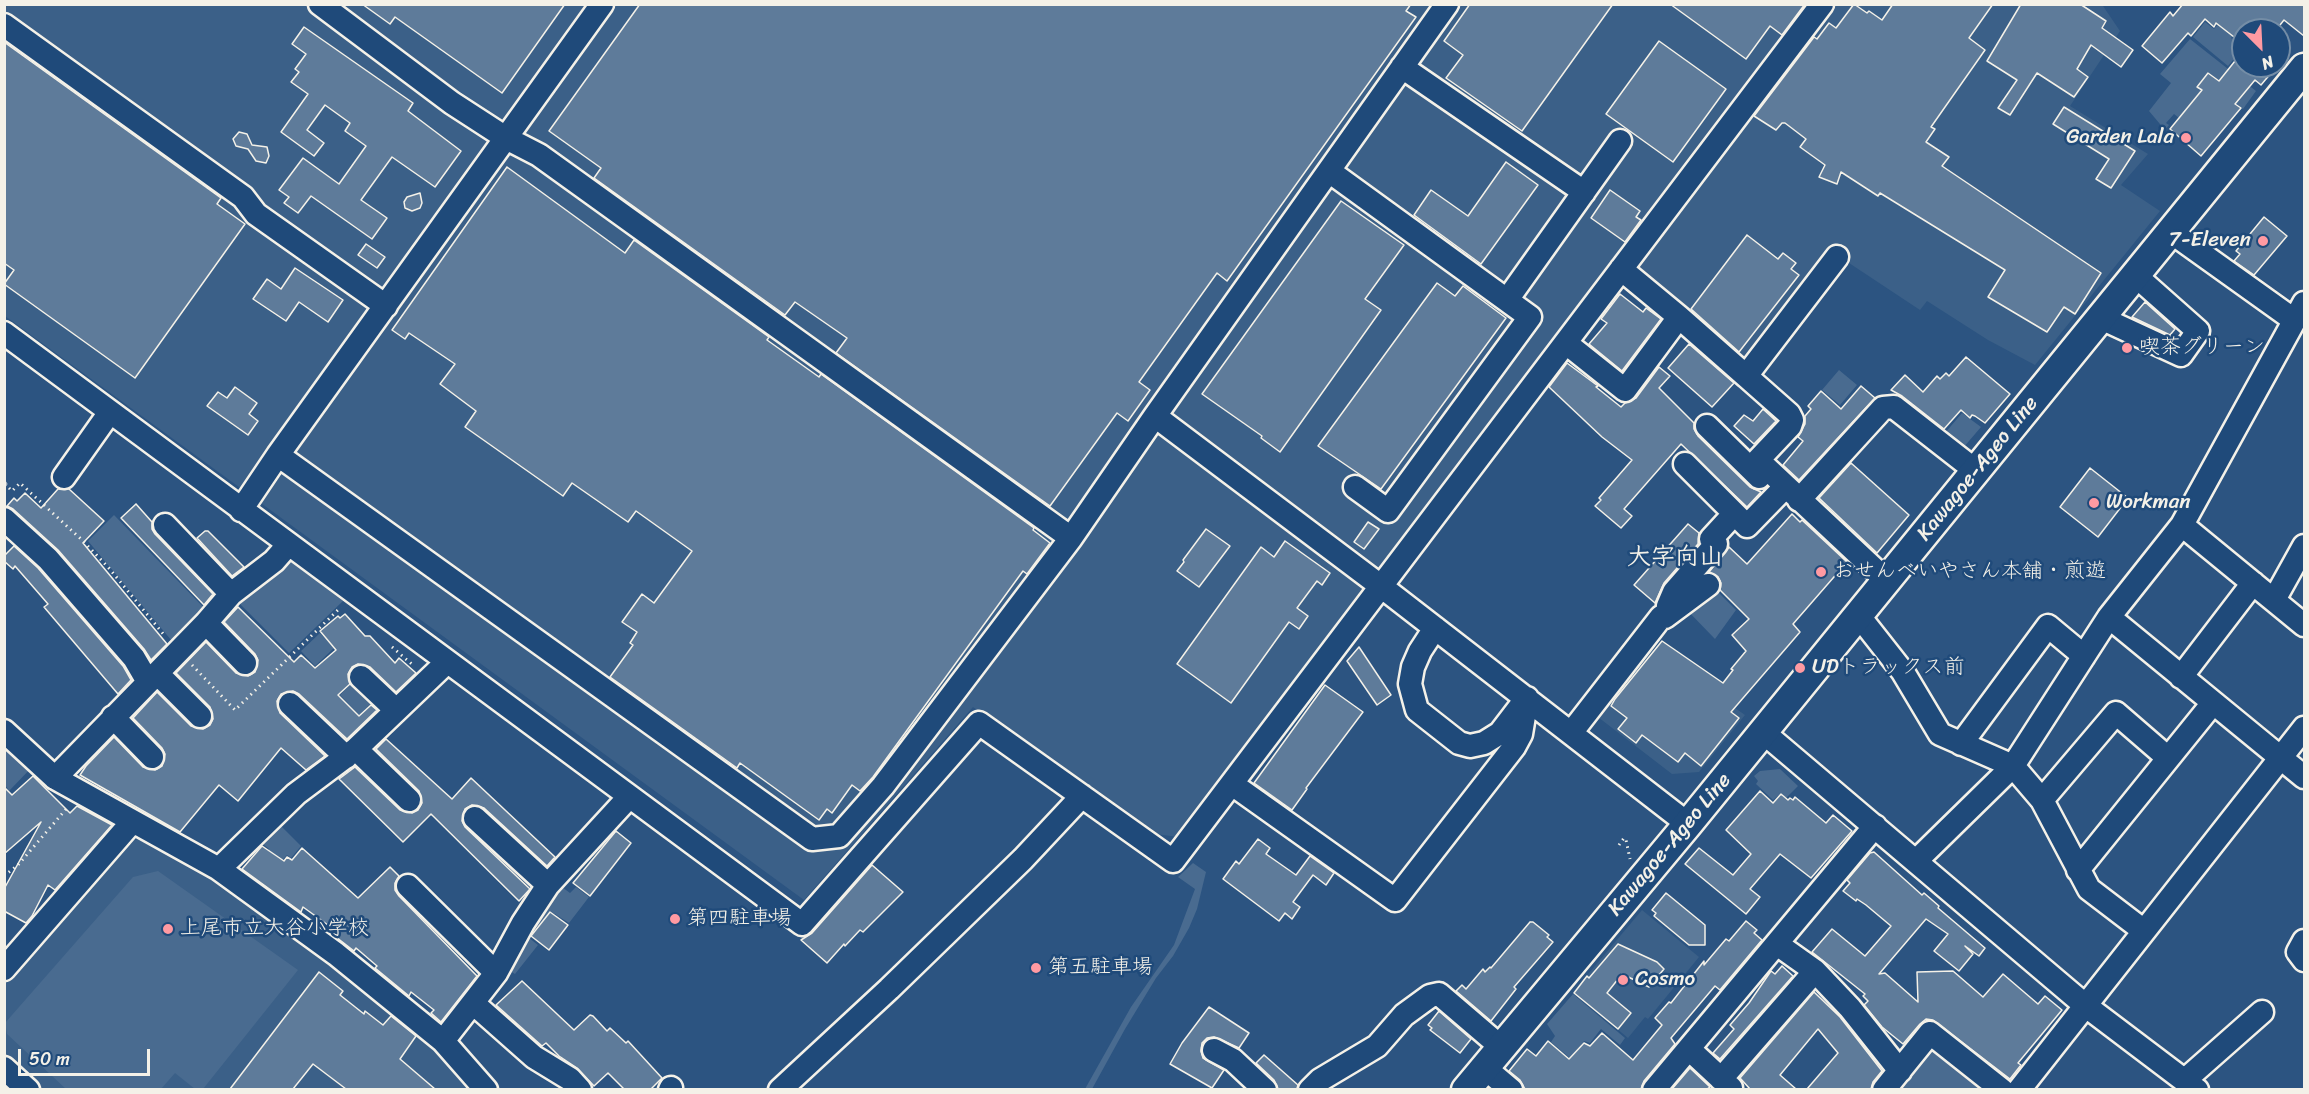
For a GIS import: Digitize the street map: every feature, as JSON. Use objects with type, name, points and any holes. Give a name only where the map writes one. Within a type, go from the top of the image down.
[{"type":"main road","name":"Kawagoe-Ageo Line","points":[[1466,1089],[1859,616],[2304,68]]},
{"type":"street","points":[[320,4],[452,104],[506,138],[539,155],[1071,538]]},
{"type":"street","points":[[241,510],[278,455],[602,4]]},
{"type":"street","points":[[278,455],[812,838],[839,836],[883,786],[1071,538],[1447,4]]},
{"type":"street","points":[[4,333],[802,924],[979,723],[1173,861],[1822,4]]},
{"type":"street","points":[[4,25],[243,197],[256,214],[386,306]]},
{"type":"street","points":[[1402,68],[1584,192]]},
{"type":"street","points":[[1507,300],[1620,141]]},
{"type":"street","points":[[1329,171],[1530,316],[1388,511],[1355,487]]},
{"type":"street","points":[[1916,861],[2013,766],[2109,617],[2182,525],[2299,311],[2171,232]]},
{"type":"street","points":[[1746,376],[1837,257]]},
{"type":"street","points":[[1621,269],[1789,414],[1792,420],[1790,426],[1758,460],[1887,581]]},
{"type":"street","points":[[2101,318],[2181,356],[2198,331],[2136,276]]},
{"type":"street","points":[[1566,343],[1625,390],[1679,317]]},
{"type":"street","points":[[1685,464],[1747,526],[1792,493],[1883,408],[1894,407],[1976,471]]},
{"type":"street","points":[[64,477],[110,412]]},
{"type":"street","points":[[1155,416],[1436,628],[1688,824]]},
{"type":"street","points":[[1707,426],[1759,477],[1767,469]]},
{"type":"street","points":[[1672,611],[1668,606],[1674,592],[1716,544],[1711,539],[1734,514]]},
{"type":"street","points":[[4,519],[48,559],[134,658],[200,716]]},
{"type":"street","points":[[165,525],[231,594]]},
{"type":"street","points":[[2182,525],[2304,625]]},
{"type":"street","points":[[55,778],[206,623],[231,594],[274,561],[288,545]]},
{"type":"street","points":[[2274,600],[2304,546]]},
{"type":"street","points":[[2181,677],[2253,583]]},
{"type":"street","points":[[1572,733],[1661,617],[1708,585]]},
{"type":"street","points":[[1859,616],[1903,672],[1940,734],[2013,766],[2042,800],[2089,889],[2144,932]]},
{"type":"street","points":[[2109,617],[2213,703],[2282,756],[2304,777]]},
{"type":"street","points":[[206,623],[245,663]]},
{"type":"street","points":[[1961,744],[2048,626],[2084,656]]},
{"type":"street","points":[[1436,628],[1420,651],[1413,667],[1410,684],[1417,710],[1459,743],[1470,746],[1484,743],[1500,733],[1527,698]]},
{"type":"street","points":[[219,869],[296,794],[351,753],[447,662]]},
{"type":"street","points":[[361,677],[396,710]]},
{"type":"street","points":[[1232,784],[1395,900],[1514,747],[1521,734],[1527,698]]},
{"type":"street","points":[[2078,870],[2213,703]]},
{"type":"street","points":[[290,704],[409,800]]},
{"type":"street","points":[[2042,800],[2116,713],[2168,758]]},
{"type":"street","points":[[112,717],[152,757]]},
{"type":"street","points":[[2019,1089],[2304,728]]},
{"type":"street","points":[[4,731],[55,778],[219,869],[336,954],[443,1041],[486,1089]]},
{"type":"street","points":[[1763,732],[2086,1006],[2191,1085],[2262,1012]]},
{"type":"street","points":[[780,1089],[889,989],[1023,859],[1082,796]]},
{"type":"street","points":[[443,1041],[496,973],[522,923],[548,885],[629,798]]},
{"type":"street","points":[[475,818],[548,885]]},
{"type":"street","points":[[4,969],[132,822]]},
{"type":"street","points":[[1654,1089],[1875,826]]},
{"type":"street","points":[[408,886],[496,973]]},
{"type":"street","points":[[2304,941],[2298,952],[2304,960]]},
{"type":"street","points":[[1777,944],[1815,971],[1850,1008],[1900,1071]]},
{"type":"street","points":[[1689,1049],[1727,1084],[1815,971]]},
{"type":"street","points":[[1310,1089],[1320,1080],[1377,1046],[1404,1015],[1430,996],[1439,994],[1493,1058],[1511,1089]]},
{"type":"street","points":[[473,1003],[534,1057],[570,1079],[580,1089]]},
{"type":"street","points":[[1884,1089],[1930,1033],[2002,1089]]},
{"type":"street","points":[[1214,1050],[1233,1060],[1265,1089]]},
{"type":"street","points":[[6,1072],[28,1089]]},
{"type":"path","points":[[9,488],[12,491],[20,483],[82,540],[108,567],[178,651],[236,710],[343,606]]},
{"type":"path","points":[[386,642],[429,679]]},
{"type":"path","points":[[4,876],[18,866],[80,792]]},
{"type":"path","points":[[1619,845],[1624,838],[1631,861]]},
{"type":"shaded area","points":[[5,5],[1814,5],[1179,837],[1147,833],[973,707],[804,900],[5,316]]},
{"type":"shaded area","points":[[1832,5],[2106,5],[2103,6],[2120,31],[2070,106],[2148,154],[2121,185],[2160,211],[2035,365],[1988,340],[1927,301],[1920,310],[1843,259],[1746,364],[1637,275],[1645,255]]},
{"type":"shaded area","points":[[2234,5],[2259,5],[2248,18],[2231,18],[2231,62],[2228,66],[2193,37],[2205,22],[2214,29]]},
{"type":"shaded area","points":[[2190,39],[2231,71],[2231,78],[2240,78],[2256,91],[2243,109],[2229,98],[2234,91],[2208,72],[2196,87],[2201,91],[2179,118],[2174,114],[2166,123],[2169,125],[2165,130],[2149,111],[2171,83],[2160,74]]},
{"type":"shaded area","points":[[1839,370],[1857,385],[1840,405],[1822,390]]},
{"type":"shaded area","points":[[1962,413],[1981,427],[1963,448],[1945,433]]},
{"type":"shaded area","points":[[114,515],[209,613],[177,647],[88,541]]},
{"type":"shaded area","points":[[287,558],[343,601],[289,653],[236,600]]},
{"type":"shaded area","points":[[1712,586],[1736,610],[1715,639],[1684,607]]},
{"type":"shaded area","points":[[320,633],[334,648],[315,666],[301,651]]},
{"type":"shaded area","points":[[1647,646],[1745,715],[1699,772],[1672,774],[1594,714]]},
{"type":"shaded area","points":[[356,679],[376,699],[359,715],[340,695]]},
{"type":"shaded area","points":[[4,738],[34,765],[9,791],[5,785]]},
{"type":"shaded area","points":[[1780,769],[1798,786],[1786,798],[1781,793],[1773,800],[1756,784],[1758,781],[1754,776],[1760,771]]},
{"type":"shaded area","points":[[277,822],[301,846],[291,858],[287,855],[277,866],[264,857],[269,849],[258,840]]},
{"type":"shaded area","name":"上尾市立大谷小学校","points":[[145,838],[237,891],[441,1049],[475,1089],[33,1089],[5,1063],[4,978],[120,843]]},
{"type":"shaded area","points":[[1193,863],[1206,872],[1197,909],[1189,928],[1125,1029],[1092,1089],[1085,1089],[1131,1007],[1174,945],[1195,889],[1178,877]]},
{"type":"shaded area","points":[[158,871],[298,970],[203,1089],[195,1089],[175,1073],[161,1089],[66,1089],[7,1034],[5,1023],[133,877]]},
{"type":"shaded area","points":[[558,884],[570,893],[576,887],[589,897],[569,923],[550,911],[529,937],[524,934],[538,945],[515,974],[503,967],[531,916]]},
{"type":"shaded area","points":[[1642,910],[1699,957],[1648,1019],[1645,1017],[1628,1038],[1573,992]]},
{"type":"shaded area","points":[[1573,994],[1625,1038],[1620,1045],[1601,1029],[1590,1043],[1584,1041],[1571,1059],[1551,1042],[1555,1036],[1547,1024]]},
{"type":"shaded area","points":[[1934,1047],[1985,1090],[1899,1090]]},
{"type":"building","points":[[362,4],[565,4],[502,93],[395,17],[390,24]]},
{"type":"building","points":[[640,4],[1411,4],[1406,11],[1416,17],[1227,281],[1217,273],[1139,382],[1150,390],[1128,421],[1117,413],[1050,506],[836,353],[847,338],[795,302],[785,315],[594,178],[601,168],[549,131]]},
{"type":"building","points":[[1470,4],[1613,4],[1522,131],[1446,78],[1463,55],[1444,41]]},
{"type":"building","points":[[1670,4],[1805,4],[1782,35],[1770,26],[1746,59]]},
{"type":"building","points":[[1854,4],[1882,20],[1893,4],[1993,4],[1969,38],[1985,50],[1931,127],[1935,129],[1926,142],[1949,157],[1942,166],[2101,273],[2075,314],[2064,307],[2047,332],[1988,297],[2005,270],[1880,193],[1878,196],[1841,172],[1837,184],[1819,177],[1825,165],[1800,147],[1806,139],[1785,123],[1782,123],[1776,130],[1754,116],[1814,37],[1817,39],[1829,23],[1836,28]]},
{"type":"building","points":[[2021,4],[2080,4],[2106,21],[2102,28],[2133,50],[2121,67],[2091,45],[2077,69],[2088,77],[2074,97],[2037,73],[2010,115],[1998,108],[2017,80],[1987,61]]},
{"type":"building","points":[[2183,4],[2304,4],[2304,36],[2291,26],[2291,18],[2231,18],[2231,35],[2216,23],[2214,27],[2205,19],[2191,36],[2188,33],[2162,63],[2142,46],[2170,12],[2173,16]]},
{"type":"building","points":[[304,27],[413,103],[408,111],[461,151],[435,187],[392,157],[361,200],[387,218],[372,239],[311,196],[298,213],[284,203],[289,197],[279,190],[303,158],[339,184],[366,146],[345,131],[350,123],[325,105],[307,130],[324,143],[314,156],[281,132],[308,94],[291,82],[299,72],[295,69],[306,54],[292,44]]},
{"type":"building","points":[[1659,41],[1726,89],[1673,162],[1606,114]]},
{"type":"building","points":[[4,42],[221,198],[217,204],[245,224],[135,378],[4,284],[14,270],[4,263]]},
{"type":"building","points":[[2231,66],[2231,78],[2267,78],[2261,85],[2255,80],[2235,104],[2241,108],[2201,156],[2170,129],[2202,90],[2197,87],[2208,73],[2219,81]]},
{"type":"building","points":[[2064,107],[2135,151],[2111,188],[2096,179],[2109,159],[2053,124]]},
{"type":"building","points":[[239,132],[247,134],[252,145],[267,147],[269,156],[266,163],[256,161],[248,149],[236,146],[233,139]]},
{"type":"building","points":[[1506,162],[1538,185],[1481,264],[1414,215],[1431,190],[1468,216]]},
{"type":"building","points":[[507,167],[625,253],[634,240],[769,337],[767,340],[819,377],[821,374],[1034,528],[1033,530],[1050,543],[1027,574],[1023,571],[873,777],[860,791],[852,785],[832,813],[827,809],[819,820],[740,763],[737,768],[610,677],[633,645],[630,643],[637,632],[622,622],[642,594],[654,603],[692,551],[636,511],[628,522],[572,483],[563,496],[465,427],[476,411],[440,384],[455,364],[409,333],[405,339],[392,330]]},
{"type":"building","points":[[1610,190],[1640,211],[1636,217],[1641,220],[1625,242],[1591,218]]},
{"type":"building","points":[[420,193],[422,203],[420,208],[412,211],[405,208],[404,202],[407,197]]},
{"type":"building","points":[[1341,201],[1404,245],[1365,299],[1381,310],[1280,452],[1261,438],[1262,436],[1202,394]]},
{"type":"building","points":[[2264,217],[2287,236],[2254,275],[2234,261],[2240,254],[2236,251]]},
{"type":"building","points":[[1747,235],[1778,259],[1783,253],[1796,263],[1791,269],[1799,275],[1739,352],[1691,309]]},
{"type":"building","points":[[366,244],[385,257],[377,268],[358,255]]},
{"type":"building","points":[[295,268],[343,300],[328,322],[299,302],[286,321],[253,299],[267,279],[281,289]]},
{"type":"building","points":[[1437,283],[1455,296],[1463,286],[1506,318],[1381,489],[1318,446]]},
{"type":"building","points":[[1620,294],[1643,312],[1646,308],[1661,319],[1622,371],[1589,344],[1607,323],[1601,319]]},
{"type":"building","points":[[2145,302],[2175,329],[2170,335],[2132,317]]},
{"type":"building","points":[[1689,344],[1734,383],[1712,407],[1668,368]]},
{"type":"building","points":[[1966,357],[2010,394],[1985,423],[1972,415],[1970,418],[1961,410],[1944,429],[1891,390],[1905,375],[1923,392],[1937,376],[1940,379],[1946,373],[1949,376]]},
{"type":"building","points":[[1567,363],[1621,407],[1636,398],[1659,367],[1670,376],[1659,388],[1694,423],[1698,436],[1750,487],[1761,492],[1747,507],[1681,444],[1624,509],[1632,516],[1621,528],[1595,506],[1601,500],[1599,498],[1632,460],[1602,437],[1549,387]]},
{"type":"building","points":[[1861,386],[1875,398],[1799,480],[1783,465],[1803,441],[1798,437],[1805,424],[1805,416],[1811,409],[1808,406],[1821,391],[1841,409]]},
{"type":"building","points":[[235,387],[257,403],[249,414],[258,421],[248,435],[207,406],[218,392],[227,398]]},
{"type":"building","points":[[1763,409],[1776,421],[1754,444],[1734,426],[1744,415],[1753,421]]},
{"type":"building","points":[[1851,463],[1909,515],[1877,553],[1819,498]]},
{"type":"building","points":[[2090,468],[2128,498],[2098,537],[2060,507]]},
{"type":"building","points":[[58,489],[69,489],[104,521],[83,543],[167,644],[151,660],[58,550],[7,506],[14,498],[17,501],[25,493],[41,508]]},
{"type":"building","points":[[136,504],[152,522],[155,534],[213,594],[204,605],[121,518]]},
{"type":"building","points":[[1792,514],[1800,522],[1802,520],[1847,562],[1793,624],[1800,632],[1731,712],[1739,718],[1701,766],[1685,753],[1678,762],[1642,735],[1636,743],[1618,729],[1627,718],[1611,706],[1615,699],[1662,641],[1723,683],[1746,651],[1732,635],[1749,619],[1720,590],[1721,583],[1718,577],[1709,572],[1729,547],[1747,564]]},
{"type":"building","points":[[1368,522],[1379,529],[1364,549],[1354,542]]},
{"type":"building","points":[[1688,524],[1699,533],[1698,544],[1664,583],[1655,603],[1634,585]]},
{"type":"building","points":[[1206,529],[1230,546],[1199,587],[1177,571]]},
{"type":"building","points":[[208,531],[244,567],[232,576],[197,538]]},
{"type":"building","points":[[1285,541],[1330,573],[1322,585],[1317,581],[1297,608],[1308,616],[1299,629],[1289,622],[1231,703],[1177,664],[1261,547],[1274,557]]},
{"type":"building","points":[[14,546],[38,568],[123,666],[131,680],[118,694],[44,607],[48,604],[15,566],[13,569],[4,561],[4,556]]},
{"type":"building","points":[[238,607],[294,662],[301,655],[315,668],[336,650],[320,631],[338,616],[340,618],[345,614],[395,663],[399,658],[416,673],[396,692],[370,667],[358,664],[352,667],[348,674],[350,684],[338,695],[359,716],[371,705],[377,710],[347,739],[299,694],[293,691],[281,694],[277,701],[280,713],[325,756],[306,770],[281,748],[238,801],[219,785],[180,832],[80,775],[114,737],[143,767],[155,770],[162,766],[165,754],[162,748],[133,718],[157,692],[191,726],[203,729],[210,725],[213,719],[210,707],[176,673],[206,642],[236,673],[248,676],[255,672],[258,660],[255,654],[224,622]]},
{"type":"building","points":[[1359,647],[1391,695],[1377,705],[1347,661]]},
{"type":"building","points":[[1325,685],[1363,712],[1292,810],[1254,783]]},
{"type":"building","points":[[386,739],[452,799],[471,778],[555,857],[547,866],[484,808],[472,805],[465,809],[462,821],[465,827],[530,889],[519,901],[431,814],[403,842],[339,779],[355,767],[400,810],[412,813],[418,810],[422,803],[419,791],[376,749]]},
{"type":"building","points":[[33,776],[70,813],[77,806],[112,825],[55,890],[48,885],[26,923],[4,911],[4,889],[41,822],[4,854],[4,787],[12,795]]},
{"type":"building","points":[[1760,791],[1773,803],[1781,794],[1788,800],[1790,798],[1793,800],[1795,797],[1826,823],[1833,815],[1852,831],[1811,878],[1780,854],[1750,889],[1760,897],[1746,914],[1685,864],[1699,848],[1733,875],[1751,854],[1726,830]]},
{"type":"building","points":[[616,831],[631,843],[590,896],[573,883]]},
{"type":"building","points":[[1258,839],[1270,848],[1266,854],[1296,875],[1310,856],[1334,873],[1326,885],[1313,875],[1293,902],[1300,907],[1292,919],[1285,913],[1279,921],[1223,879],[1236,861],[1239,864]]},
{"type":"building","points":[[262,846],[284,861],[287,857],[292,860],[302,848],[358,898],[390,867],[399,876],[395,883],[395,890],[399,896],[477,976],[441,1022],[431,1013],[434,1010],[411,992],[409,996],[375,968],[377,966],[356,948],[354,951],[336,937],[339,933],[303,907],[301,912],[242,869]]},
{"type":"building","points":[[1874,852],[1985,948],[1979,956],[1965,946],[1973,954],[1959,971],[1934,951],[1948,934],[1926,919],[1879,974],[1885,973],[1918,1002],[1917,972],[1953,971],[1983,997],[2003,974],[2038,1004],[2045,996],[2062,1010],[2018,1063],[2021,1065],[2010,1079],[1933,1020],[1926,1019],[1903,1044],[1882,1027],[1864,1005],[1868,1001],[1863,996],[1865,994],[1812,952],[1832,929],[1865,956],[1891,926],[1866,905],[1843,891],[1850,883],[1847,880],[1870,853]]},
{"type":"building","points":[[872,865],[903,892],[863,932],[860,930],[845,946],[844,944],[827,963],[801,940],[812,933]]},
{"type":"building","points":[[1666,893],[1705,925],[1705,945],[1689,945],[1654,916],[1656,913],[1652,910]]},
{"type":"building","points":[[550,912],[568,925],[549,950],[531,936]]},
{"type":"building","points":[[1746,921],[1757,930],[1754,933],[1762,940],[1720,990],[1715,986],[1671,1038],[1675,1044],[1644,1081],[1641,1089],[1525,1089],[1520,1080],[1509,1071],[1527,1049],[1536,1056],[1548,1041],[1569,1059],[1584,1043],[1590,1046],[1602,1033],[1633,1060],[1662,1025],[1655,1018],[1669,1002],[1671,1003],[1704,961],[1704,965],[1726,939],[1729,941]]},
{"type":"building","points":[[1530,922],[1549,935],[1547,937],[1553,942],[1514,987],[1516,989],[1491,1021],[1456,991],[1462,985],[1466,989],[1483,969],[1485,972],[1491,968]]},
{"type":"building","points":[[1618,944],[1657,962],[1664,969],[1649,987],[1622,974],[1607,993],[1631,1013],[1618,1029],[1574,993]]},
{"type":"building","points":[[1782,966],[1793,976],[1720,1059],[1713,1053],[1734,1029],[1730,1025],[1749,1003],[1771,971],[1775,974]]},
{"type":"building","points":[[319,972],[343,991],[340,995],[364,1014],[365,1011],[383,1025],[391,1016],[416,1036],[400,1059],[435,1089],[346,1089],[313,1064],[293,1089],[230,1089]]},
{"type":"building","points":[[522,981],[574,1030],[590,1015],[593,1016],[607,1031],[610,1028],[626,1043],[628,1041],[662,1078],[651,1089],[624,1089],[608,1073],[594,1086],[577,1068],[559,1056],[546,1043],[542,1046],[496,1005]]},
{"type":"building","points":[[1814,992],[1840,1017],[1882,1071],[1873,1082],[1871,1089],[1807,1089],[1838,1053],[1818,1029],[1780,1075],[1796,1089],[1750,1089],[1740,1078]]},
{"type":"building","points":[[1209,1007],[1249,1033],[1239,1048],[1214,1037],[1207,1038],[1202,1043],[1203,1058],[1224,1070],[1212,1088],[1170,1064],[1182,1043]]},
{"type":"building","points":[[1439,1011],[1471,1039],[1460,1053],[1430,1030],[1432,1028],[1428,1025]]},
{"type":"building","points":[[1264,1055],[1298,1085],[1297,1089],[1278,1089],[1274,1080],[1256,1063]]},
{"type":"building","points":[[1690,1068],[1710,1087],[1707,1089],[1672,1089]]},
{"type":"place","name":"Garden Lala","points":[[2186,138]]},
{"type":"place","name":"7-Eleven","points":[[2263,241]]},
{"type":"place","name":"喫茶グリーン","points":[[2127,348]]},
{"type":"place","name":"Workman","points":[[2094,503]]},
{"type":"place","name":"おせんべいやさん本舗・煎遊","points":[[1821,572]]},
{"type":"place","name":"UDトラックス前","points":[[1800,668]]},
{"type":"place","name":"第四駐車場","points":[[675,919]]},
{"type":"place","name":"上尾市立大谷小学校","points":[[168,929]]},
{"type":"place","name":"第五駐車場","points":[[1036,968]]},
{"type":"place","name":"Cosmo","points":[[1623,980]]},
{"type":"district","name":"大字向山","points":[[1675,558]]}]
